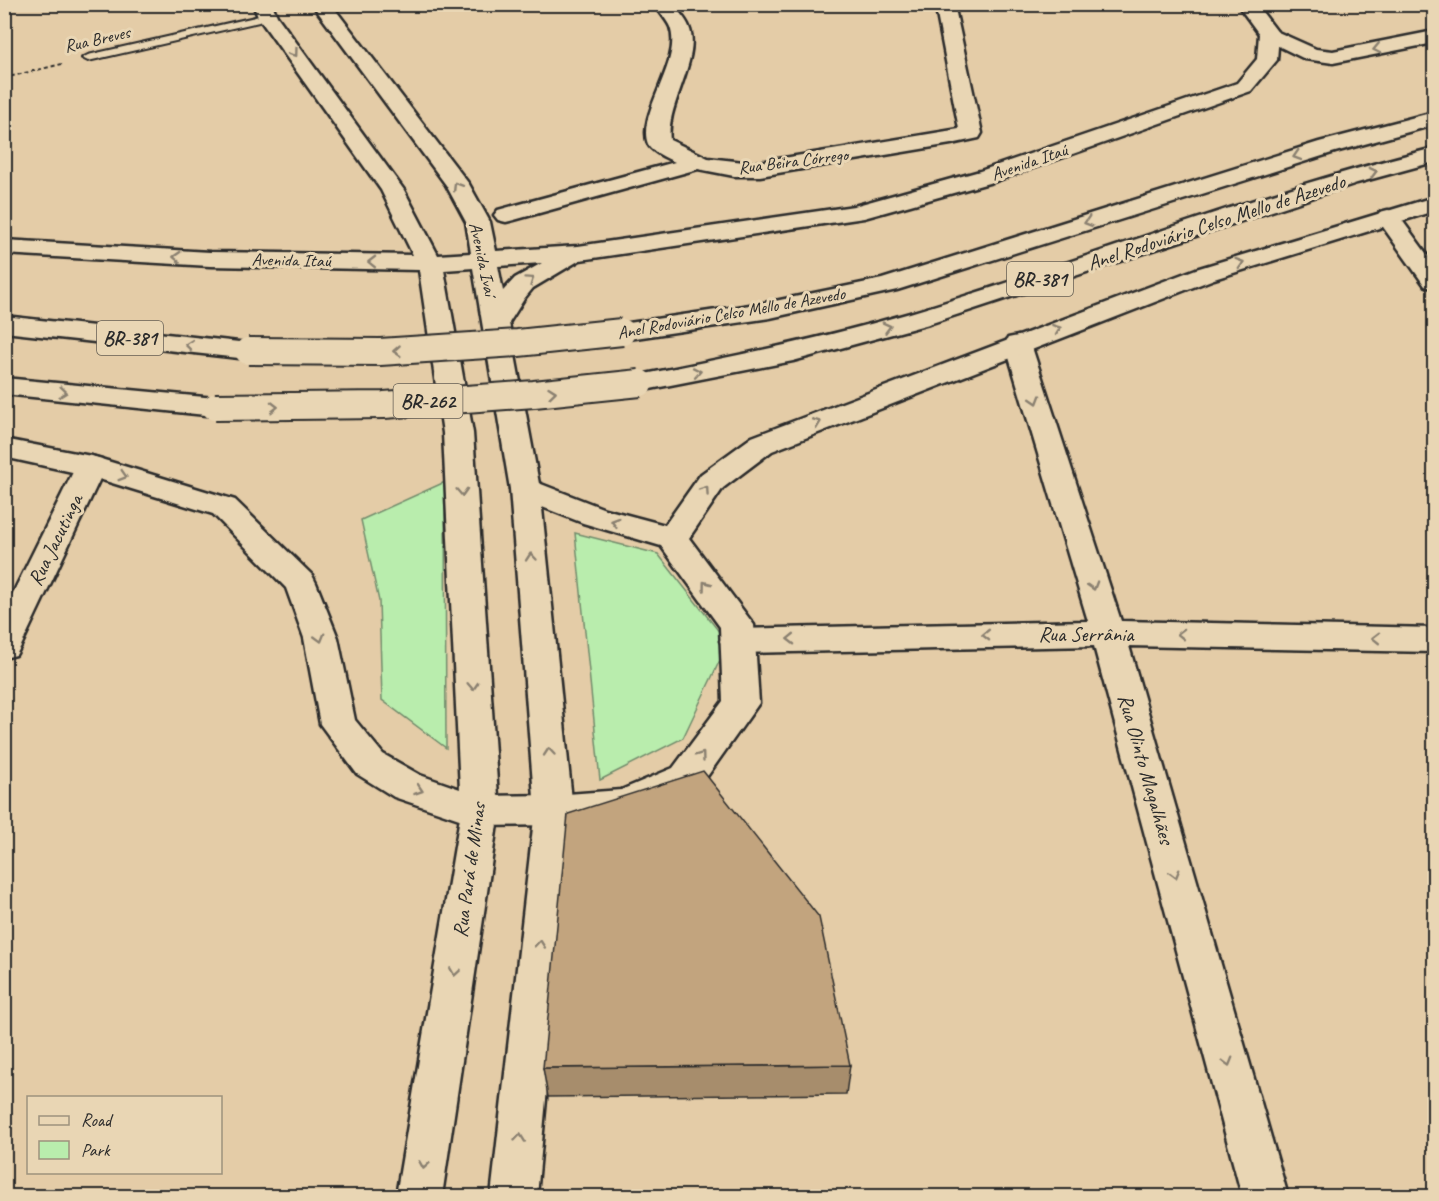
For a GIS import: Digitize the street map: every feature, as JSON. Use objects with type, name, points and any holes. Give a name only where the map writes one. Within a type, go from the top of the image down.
[{"type":"main road","name":"Avenida Ivaí","points":[[321,4],[457,184],[478,222],[525,489]]},
{"type":"main road","name":"Rua Beira Córrego","points":[[663,4],[680,28],[681,52],[657,127],[659,143],[673,153],[699,162],[720,168],[748,170],[883,150],[971,133],[944,4]]},
{"type":"main road","points":[[1246,4],[1269,34],[1312,55],[1333,57],[1434,37]]},
{"type":"main road","points":[[265,11],[392,190],[430,263]]},
{"type":"main road","name":"Avenida Itaú","points":[[4,247],[210,259],[430,263],[578,253],[856,213],[988,176],[1244,87],[1267,60],[1269,34]]},
{"type":"main road","name":"Anel Rodoviário Celso Mello de Azevedo","points":[[4,324],[248,351],[380,352],[518,343],[622,332],[770,310],[888,285],[1326,147],[1434,118]]},
{"type":"main road","name":"Anel Rodoviário Celso Mello de Azevedo","points":[[4,386],[215,408],[384,405],[534,394],[640,383],[793,353],[920,318],[1349,178],[1434,155]]},
{"type":"main road","points":[[506,215],[699,162]]},
{"type":"main road","points":[[672,538],[712,481],[762,444],[1205,274],[1434,204]]},
{"type":"main road","points":[[1388,217],[1434,281]]},
{"type":"main road","name":"Avenida Itaú","points":[[496,323],[513,294],[524,283],[578,253]]},
{"type":"main road","name":"Rua Pará de Minas","points":[[419,1197],[480,811],[458,433],[430,263]]},
{"type":"main road","name":"Rua Olinto Magalhães","points":[[1018,344],[1108,633],[1265,1197]]},
{"type":"main road","points":[[4,448],[91,466],[224,507],[300,583],[321,638],[338,724],[370,764],[407,786],[480,811],[554,810],[624,805],[686,778],[741,703],[736,625],[672,538],[594,516],[525,489],[554,810],[514,1197]]},
{"type":"main road","name":"Rua Jacutinga","points":[[4,646],[91,466]]},
{"type":"main road","name":"Rua Serrânia","points":[[737,641],[1108,633],[1434,640]]},
{"type":"lane","name":"Rua Breves","points":[[88,58],[265,11]]},
{"type":"path","name":"Rua Breves","points":[[4,78],[88,58]]},
{"type":"green space","points":[[445,482],[446,748],[382,700],[379,601],[361,520]]},
{"type":"green space","points":[[575,533],[658,554],[728,643],[683,738],[600,780]]},
{"type":"building","points":[[703,771],[819,917],[850,1065],[543,1068],[568,814]]}]
